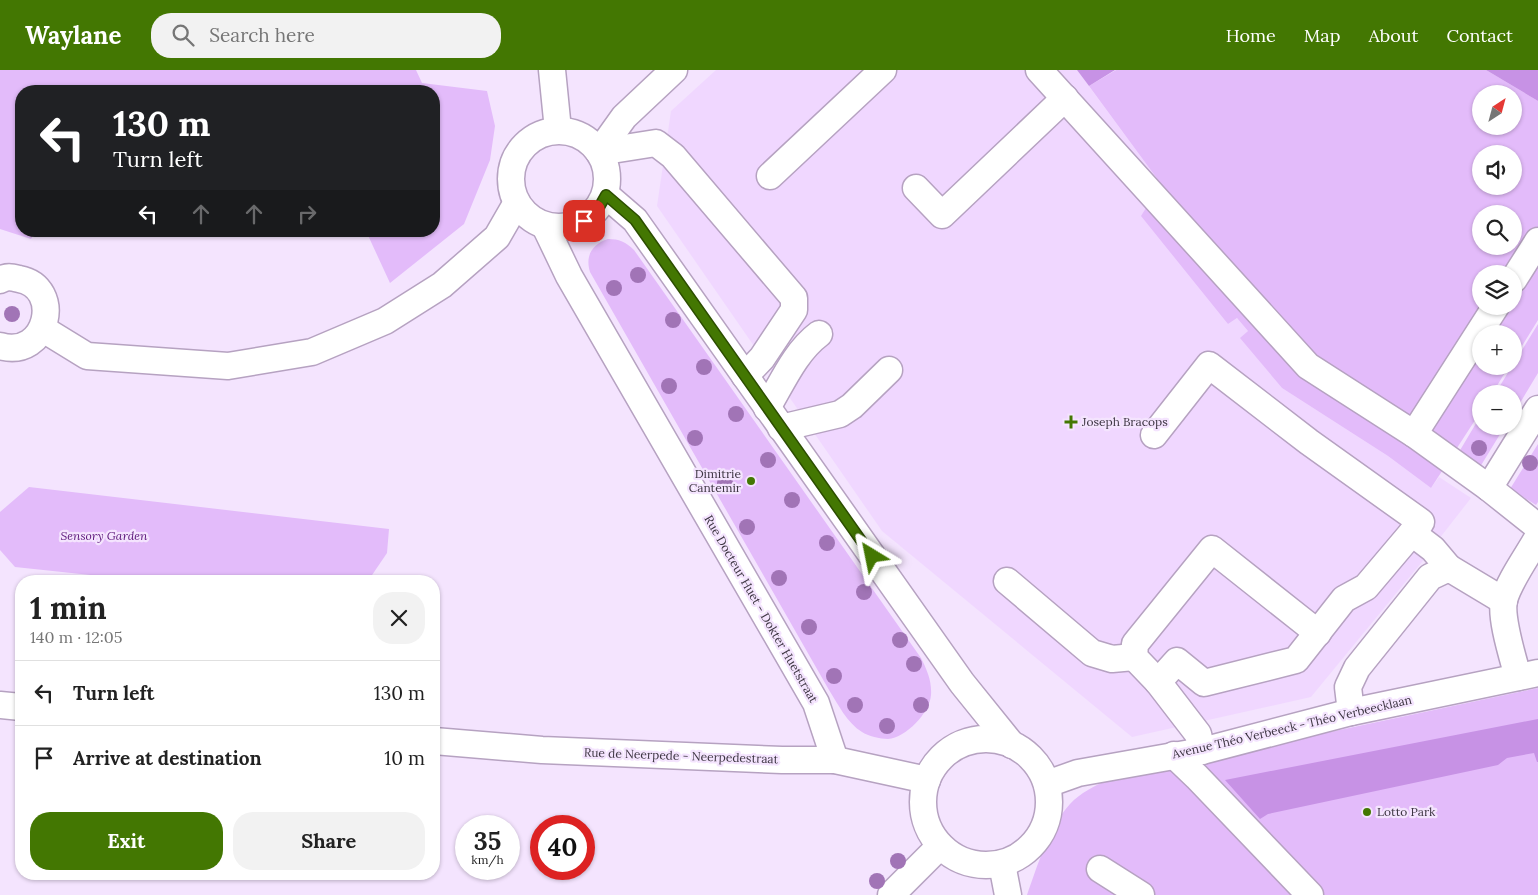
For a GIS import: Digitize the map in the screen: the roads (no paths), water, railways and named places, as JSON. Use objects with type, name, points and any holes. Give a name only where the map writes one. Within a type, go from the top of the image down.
[{"type":"street","points":[[552,70],[558,130]]},
{"type":"street","points":[[599,152],[624,117],[674,70]]},
{"type":"street","points":[[770,176],[883,70]]},
{"type":"street","points":[[1039,70],[1308,366],[1414,434],[1538,527]]},
{"type":"street","points":[[916,188],[942,215],[1065,98]]},
{"type":"street","points":[[558,130],[574,133],[588,140],[599,152],[605,165],[608,180],[606,195],[597,211],[584,221],[565,228],[545,226],[529,218],[516,204],[510,179],[512,166],[518,152],[529,140],[543,133],[558,130]]},
{"type":"street","points":[[599,152],[656,143],[673,156],[794,298],[794,310],[762,358],[745,376]]},
{"type":"street","points":[[606,195],[635,220],[962,683],[1012,744],[1027,754],[1039,768],[1047,784],[1049,805],[1045,824],[1035,842],[1020,856],[1002,864],[979,865],[958,860],[940,846],[930,832],[924,815],[923,797],[927,780],[940,758],[962,744],[987,739],[1012,744]]},
{"type":"street","points":[[42,329],[87,356],[228,366],[312,352],[385,321],[442,285],[496,237],[516,204]]},
{"type":"street","name":"Rue Docteur Huet - Dokter Huetstraat","points":[[545,226],[569,276],[816,703],[835,760]]},
{"type":"street","points":[[1522,266],[1538,241]]},
{"type":"street","points":[[0,280],[7,276],[26,280],[41,292],[47,311],[42,329],[32,341],[18,348],[0,346]]},
{"type":"street","points":[[1414,434],[1490,315]]},
{"type":"street","points":[[774,418],[796,358],[808,342],[819,334]]},
{"type":"street","points":[[1154,435],[1209,365],[1309,442],[1421,522],[1366,587],[1344,599],[1296,660],[1204,683],[1177,662],[1158,682]]},
{"type":"street","points":[[774,418],[840,414],[852,406],[861,384],[888,370]]},
{"type":"street","points":[[1488,488],[1538,409]]},
{"type":"street","points":[[1412,532],[1433,549],[1449,568],[1504,601]]},
{"type":"street","points":[[1528,675],[1506,630],[1504,601],[1512,582],[1538,538]]},
{"type":"street","points":[[1202,750],[1198,734],[1158,682],[1134,657],[1135,644],[1212,549],[1318,633]]},
{"type":"street","points":[[1351,712],[1348,688],[1357,668],[1430,577],[1449,568]]},
{"type":"street","points":[[1007,581],[1092,653],[1112,659],[1134,657]]},
{"type":"street","name":"Avenue Théo Verbeeck - Théo Verbeecklaan","points":[[1047,784],[1078,773],[1202,750],[1351,712],[1528,675]]},
{"type":"street","points":[[0,705],[15,706]]},
{"type":"street","name":"Rue de Neerpede - Neerpedestraat","points":[[440,742],[542,750],[782,760],[835,760],[927,780]]},
{"type":"street","points":[[1174,756],[1197,777],[1310,895]]},
{"type":"street","points":[[890,895],[940,846]]},
{"type":"street","points":[[1002,864],[1008,895]]},
{"type":"street","points":[[1100,869],[1127,891]]},
{"type":"place","name":"Joseph Bracops","points":[[1071,422]]},
{"type":"place","name":"Dimitrie Cantemir","points":[[751,481]]},
{"type":"place","name":"Lotto Park","points":[[1367,812]]},
{"type":"park label","name":"Sensory Garden","points":[[104,536]]}]
